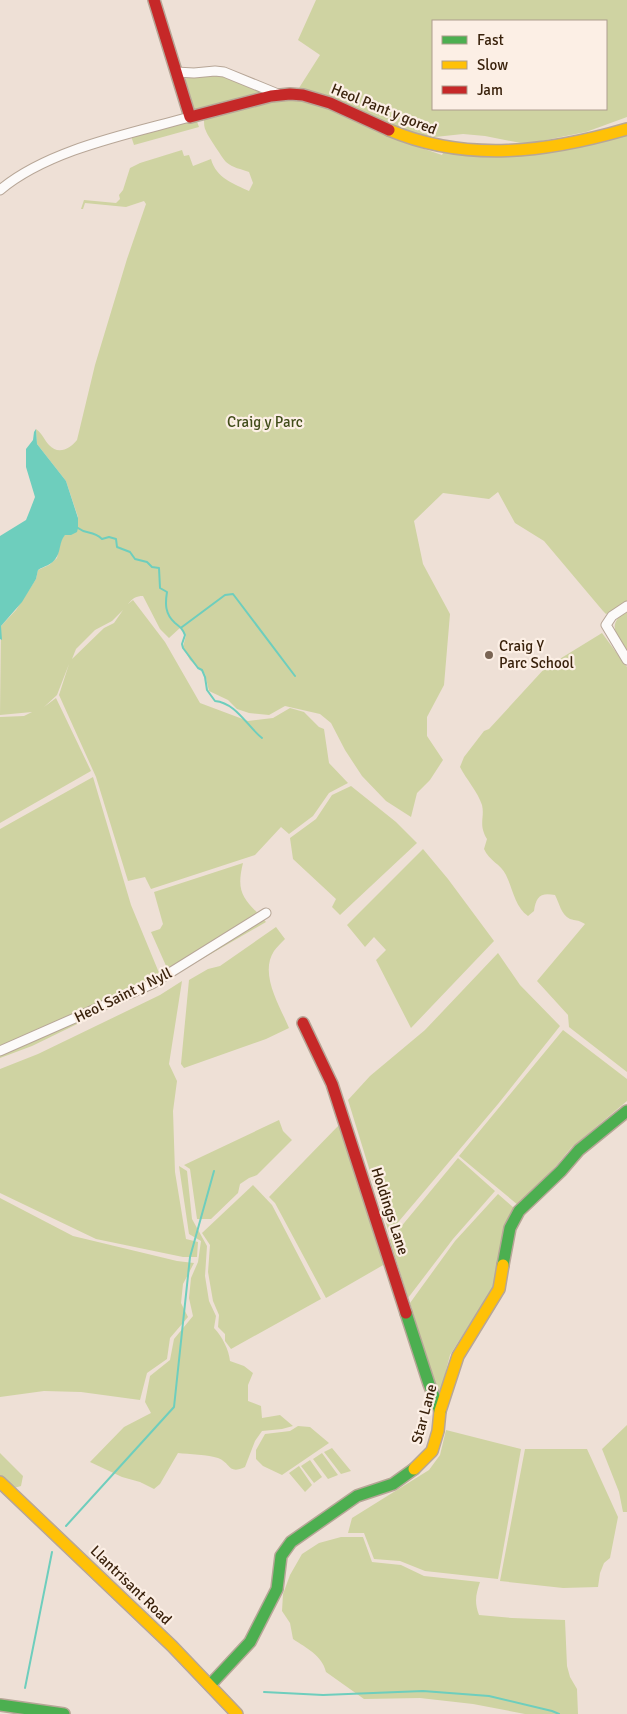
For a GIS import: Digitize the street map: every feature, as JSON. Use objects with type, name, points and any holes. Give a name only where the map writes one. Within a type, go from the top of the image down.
[{"type":"main road","points":[[154,0],[190,117]]},
{"type":"main road","name":"Heol Pant y gored","points":[[190,117],[279,94],[289,94],[312,97],[406,137],[435,146],[453,150],[490,153],[539,150],[601,138],[627,129]]},
{"type":"main road","name":"Holdings Lane","points":[[303,1023],[332,1084],[429,1384],[440,1412]]},
{"type":"main road","name":"Star Lane","points":[[210,1685],[230,1666],[250,1642],[278,1588],[281,1556],[291,1542],[357,1496],[393,1484],[420,1465],[432,1451],[448,1383],[458,1356],[499,1289],[510,1228],[519,1211],[561,1171],[579,1150],[627,1110]]},
{"type":"main road","name":"Llantrisant Road","points":[[0,1482],[130,1605],[237,1714]]},
{"type":"main road","points":[[0,1705],[64,1714]]},
{"type":"street","points":[[176,72],[224,72],[279,94]]},
{"type":"street","name":"Heol Pant y gored","points":[[0,190],[16,177],[75,149],[190,117]]},
{"type":"street","points":[[627,606],[612,616],[606,625],[627,660]]},
{"type":"street","name":"Heol Saint y Nyll","points":[[0,1051],[152,984],[266,913]]},
{"type":"green space","points":[[316,0],[627,0],[627,117],[586,132],[526,144],[463,134],[423,137],[299,88],[320,55],[298,40]]},
{"type":"green space","points":[[194,73],[221,76],[264,93],[200,110],[190,109],[181,88],[185,79]]},
{"type":"green space","name":"Craig y Parc","points":[[281,99],[302,100],[331,109],[395,139],[442,155],[445,149],[491,153],[627,129],[627,603],[606,614],[544,541],[515,523],[498,492],[489,499],[443,493],[414,521],[423,564],[450,614],[444,685],[427,717],[427,736],[443,760],[430,780],[417,793],[411,817],[386,801],[362,776],[345,750],[331,723],[320,714],[285,706],[269,715],[249,713],[237,709],[228,700],[209,691],[205,674],[190,660],[183,647],[186,635],[181,627],[169,638],[160,629],[143,596],[138,596],[131,600],[128,604],[133,600],[165,642],[200,703],[248,721],[273,718],[290,708],[304,712],[319,727],[324,729],[329,763],[348,783],[329,793],[313,816],[289,834],[281,827],[255,855],[151,889],[145,877],[128,881],[96,777],[59,695],[69,664],[57,695],[44,707],[56,698],[91,771],[0,823],[0,717],[24,716],[32,712],[0,715],[1,626],[16,610],[36,579],[38,570],[49,565],[57,558],[61,540],[78,517],[66,481],[37,444],[36,429],[49,445],[56,450],[64,450],[77,440],[95,365],[127,259],[146,204],[144,201],[126,207],[85,203],[83,209],[81,209],[84,200],[116,203],[120,199],[119,195],[123,190],[130,168],[182,150],[184,156],[189,155],[193,166],[211,159],[213,166],[221,176],[249,191],[253,183],[249,172],[226,162],[207,133],[204,127],[204,119]],"holes":[[[123,610],[114,623],[104,628],[72,659],[76,649],[95,630],[112,621]]]},
{"type":"green space","points":[[195,116],[199,127],[134,145],[130,133]]},
{"type":"green space","points":[[627,610],[627,651],[617,634],[615,625],[617,620]]},
{"type":"green space","points":[[602,633],[627,667],[627,1072],[569,1027],[568,1015],[537,981],[585,924],[567,917],[562,911],[555,895],[542,895],[536,902],[534,911],[528,916],[520,908],[504,871],[489,857],[484,849],[487,839],[482,825],[482,805],[478,795],[460,767],[464,757],[484,731],[489,729],[545,668]]},
{"type":"green space","points":[[93,777],[131,905],[162,980],[147,990],[32,1046],[0,1058],[0,829]]},
{"type":"green space","points":[[351,786],[396,822],[417,843],[340,915],[332,907],[336,899],[293,859],[290,838],[316,819],[332,795]]},
{"type":"green space","points":[[423,849],[494,941],[411,1028],[376,960],[386,950],[374,937],[365,947],[347,925]]},
{"type":"green space","points":[[243,863],[240,882],[241,890],[247,902],[266,922],[171,977],[151,932],[160,929],[163,924],[154,892]]},
{"type":"green space","points":[[276,927],[285,939],[274,951],[270,960],[270,980],[272,990],[289,1028],[266,1039],[184,1068],[181,1064],[189,980],[208,969],[220,966]]},
{"type":"green space","points":[[498,953],[520,985],[560,1026],[498,1104],[389,1233],[348,1100],[370,1076],[425,1030]]},
{"type":"green space","points":[[182,981],[169,1064],[177,1081],[173,1111],[175,1172],[186,1239],[198,1242],[197,1257],[183,1257],[96,1239],[0,1193],[0,1069],[38,1054],[160,995]]},
{"type":"green space","points":[[563,1030],[627,1079],[627,1101],[571,1148],[518,1205],[459,1156]]},
{"type":"green space","points":[[279,1120],[283,1131],[292,1140],[257,1175],[240,1184],[238,1193],[211,1219],[197,1219],[190,1169],[184,1165]]},
{"type":"green space","points":[[340,1124],[385,1264],[326,1298],[275,1203],[269,1197]]},
{"type":"green space","points":[[458,1158],[495,1191],[453,1239],[408,1298],[390,1240]]},
{"type":"green space","points":[[179,1166],[187,1171],[192,1219],[207,1246],[205,1276],[209,1301],[216,1316],[214,1328],[225,1343],[230,1361],[244,1366],[253,1373],[248,1385],[248,1401],[261,1406],[262,1418],[280,1415],[293,1426],[262,1431],[255,1441],[245,1467],[235,1470],[218,1458],[178,1453],[160,1484],[154,1489],[90,1462],[124,1427],[151,1413],[145,1402],[150,1376],[170,1360],[174,1339],[193,1316],[189,1298],[191,1278],[198,1262],[201,1241],[189,1234]]},
{"type":"green space","points":[[253,1185],[272,1205],[321,1299],[231,1349],[225,1341],[225,1334],[218,1327],[219,1315],[213,1301],[208,1272],[210,1245],[202,1233]]},
{"type":"green space","points":[[498,1194],[514,1208],[504,1228],[493,1288],[450,1355],[439,1398],[410,1303],[455,1241]]},
{"type":"green space","points":[[0,1198],[73,1236],[177,1261],[194,1263],[183,1284],[181,1303],[188,1317],[170,1338],[167,1359],[147,1373],[140,1400],[81,1392],[44,1391],[0,1397]]},
{"type":"green space","points":[[627,1425],[627,1512],[623,1512],[619,1492],[602,1449]]},
{"type":"green space","points":[[298,1426],[310,1427],[329,1443],[282,1475],[263,1466],[256,1459],[256,1450],[265,1434],[290,1431]]},
{"type":"green space","points":[[446,1430],[521,1449],[498,1579],[425,1571],[400,1561],[374,1559],[364,1533],[348,1533],[352,1518],[429,1470],[440,1455]]},
{"type":"green space","points":[[332,1448],[351,1471],[341,1474],[324,1452]]},
{"type":"green space","points":[[525,1449],[587,1449],[618,1517],[610,1558],[604,1563],[598,1587],[563,1588],[500,1581]]},
{"type":"green space","points":[[0,1453],[23,1476],[21,1486],[14,1488],[0,1475]]},
{"type":"green space","points":[[322,1453],[338,1475],[328,1479],[313,1459]]},
{"type":"green space","points":[[310,1460],[322,1477],[314,1483],[301,1466]]},
{"type":"green space","points":[[299,1466],[312,1485],[305,1492],[289,1473]]},
{"type":"green space","points":[[341,1537],[363,1537],[372,1562],[401,1565],[424,1576],[480,1582],[476,1598],[479,1615],[565,1620],[567,1666],[570,1677],[577,1689],[578,1714],[525,1714],[473,1704],[420,1698],[364,1699],[326,1672],[317,1656],[293,1639],[290,1623],[282,1611],[283,1594],[290,1575],[302,1554],[319,1543]]},
{"type":"water","points":[[36,429],[37,444],[66,481],[78,518],[78,528],[77,532],[65,535],[58,555],[54,560],[38,570],[36,579],[22,602],[1,626],[2,640],[0,639],[0,536],[26,520],[35,497],[26,467],[26,449],[33,440]]},
{"type":"waterway","points":[[78,528],[95,534],[102,539],[109,537],[116,539],[117,547],[130,552],[135,559],[147,562],[152,567],[159,568],[160,588],[167,592],[166,605],[168,612],[172,620],[184,633],[183,648],[198,668],[202,670],[207,690],[215,701],[235,710],[262,738]]},
{"type":"waterway","points":[[182,627],[225,595],[233,594],[295,676]]},
{"type":"waterway","points":[[66,1526],[174,1407],[190,1257],[214,1171]]},
{"type":"waterway","points":[[25,1688],[52,1552]]},
{"type":"waterway","points":[[264,1692],[323,1695],[423,1691],[489,1696],[559,1714]]},
{"type":"traffic: fast","points":[[503,1265],[510,1228],[519,1211],[561,1171],[579,1150],[627,1111]]},
{"type":"traffic: fast","points":[[406,1313],[429,1384],[440,1411]]},
{"type":"traffic: fast","points":[[210,1685],[250,1642],[277,1589],[281,1556],[291,1542],[357,1496],[393,1484],[414,1469]]},
{"type":"traffic: fast","points":[[0,1705],[64,1714]]},
{"type":"traffic: slow","points":[[389,130],[418,140],[448,147],[508,150],[567,144],[627,129]]},
{"type":"traffic: slow","points":[[414,1469],[432,1451],[438,1431],[440,1411],[458,1356],[499,1289],[503,1265]]},
{"type":"traffic: slow","points":[[0,1482],[172,1646],[237,1714]]},
{"type":"traffic: jam","points":[[154,0],[190,117],[271,96],[290,94],[303,95],[330,103],[389,130]]},
{"type":"traffic: jam","points":[[303,1023],[332,1084],[406,1313]]},
{"type":"place","name":"Craig Y Parc School","points":[[489,655]]}]
